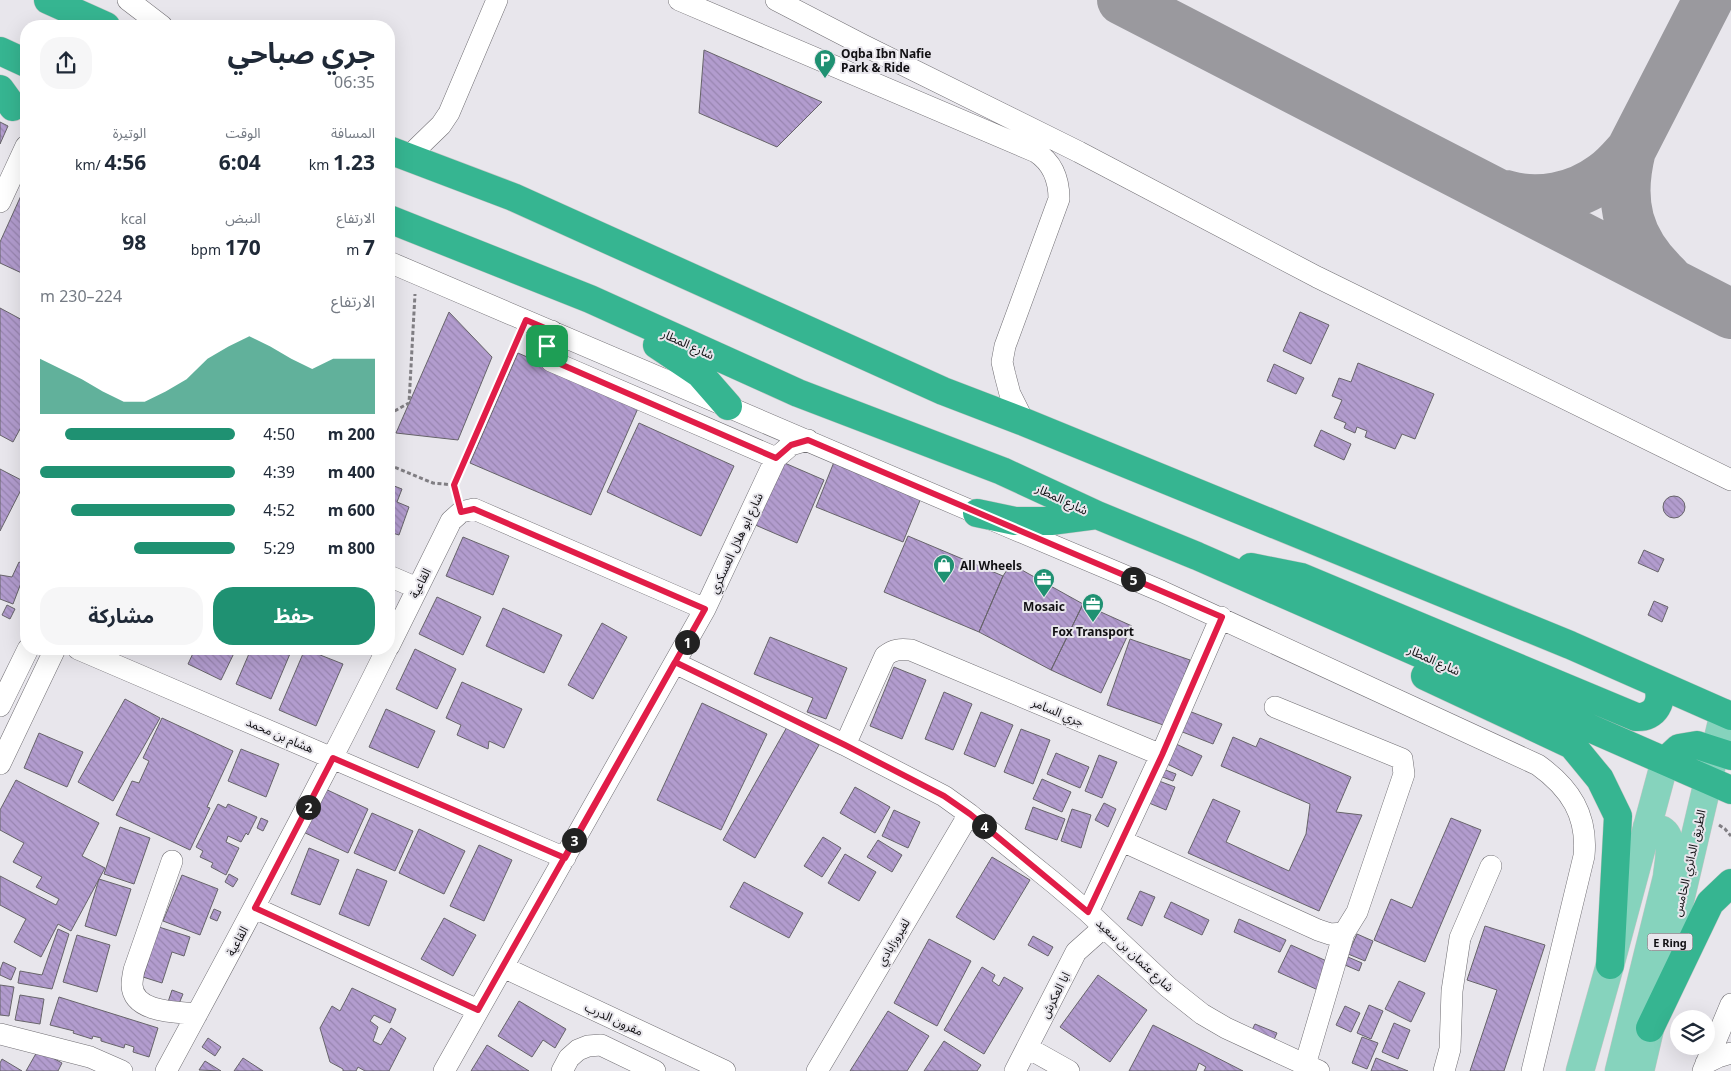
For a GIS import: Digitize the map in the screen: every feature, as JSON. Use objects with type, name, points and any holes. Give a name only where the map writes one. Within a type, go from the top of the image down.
[{"type":"highway","points":[[48,0],[93,20]]},
{"type":"highway","points":[[0,51],[20,60]]},
{"type":"highway","points":[[398,154],[513,197],[943,391],[1024,422],[1570,645],[1727,714]]},
{"type":"highway","name":"شارع المطار","points":[[395,220],[590,299],[798,393],[1002,471],[1096,515],[1197,556],[1720,785]]},
{"type":"highway","points":[[590,299],[694,369],[710,384],[728,406]]},
{"type":"highway","points":[[977,513],[1015,521],[1051,521],[1096,515]]},
{"type":"highway","points":[[1197,556],[1301,578],[1636,716],[1643,717],[1654,711],[1658,704],[1660,692],[1656,684]]},
{"type":"highway","points":[[1386,639],[1426,676],[1572,745],[1600,779],[1618,816],[1610,965]]},
{"type":"highway","points":[[1664,761],[1680,748],[1696,745],[1723,753]]},
{"type":"highway","points":[[1650,1028],[1710,902],[1731,883]]},
{"type":"main road","name":"الطريق الدائري الخامس","points":[[1640,1071],[1650,1028],[1720,785],[1727,714]]},
{"type":"main road","points":[[1580,1071],[1664,761]]},
{"type":"main road","points":[[1619,1071],[1667,877],[1670,846],[1668,836],[1662,830],[1646,827]]},
{"type":"street","points":[[128,0],[154,20]]},
{"type":"street","points":[[398,154],[441,124],[449,113],[497,0]]},
{"type":"street","points":[[680,0],[1043,156],[1056,178],[1059,189],[1058,206],[1005,346],[1002,362],[1010,394],[1024,422]]},
{"type":"street","points":[[776,0],[1079,152],[1317,277],[1731,480]]},
{"type":"street","points":[[0,202],[20,159]]},
{"type":"street","points":[[395,264],[1222,617],[1525,758],[1550,774],[1570,796],[1581,818],[1585,843],[1584,856],[1532,1071]]},
{"type":"street","points":[[552,331],[547,346],[547,355],[551,360],[776,458],[775,440],[766,422]]},
{"type":"street","name":"شارع ابو هلال العسكري","points":[[444,1071],[705,609],[776,458],[791,445],[808,440]]},
{"type":"street","points":[[456,517],[474,509],[705,609]]},
{"type":"street","name":"القاعية","points":[[395,633],[456,517]]},
{"type":"street","points":[[395,579],[417,588]]},
{"type":"street","points":[[1088,912],[1162,755],[1222,617]]},
{"type":"street","name":"جري السامر","points":[[845,745],[885,656],[893,650],[901,649],[911,650],[1162,755]]},
{"type":"street","points":[[0,706],[25,655]]},
{"type":"street","points":[[0,764],[52,655]]},
{"type":"street","name":"هشام بن محمد","points":[[92,655],[565,858]]},
{"type":"street","name":"القاعية","points":[[166,1071],[255,908],[384,655]]},
{"type":"street","name":"شارع عثمان بن سعيد","points":[[675,662],[845,745],[944,796],[970,814],[1088,912],[1168,987],[1202,1014],[1226,1028],[1312,1068]]},
{"type":"street","points":[[1275,707],[1402,759],[1404,774],[1357,912],[1344,933],[1312,1068]]},
{"type":"street","name":"لفيروزابادي","points":[[817,1071],[970,814]]},
{"type":"street","points":[[1122,841],[1318,930],[1330,934],[1344,933]]},
{"type":"street","points":[[172,861],[134,970],[132,987],[138,1000],[148,1008],[197,1014]]},
{"type":"street","points":[[1444,1071],[1450,1049],[1452,990],[1460,938],[1491,866]]},
{"type":"street","points":[[255,908],[478,1010]]},
{"type":"street","name":"ابا العكرش","points":[[1014,1071],[1028,1048],[1076,952],[1104,927]]},
{"type":"street","name":"مقرون الدرب","points":[[503,967],[726,1071]]},
{"type":"street","points":[[1705,1067],[1731,1004]]},
{"type":"street","points":[[0,1034],[86,1064],[122,1071]]},
{"type":"street","points":[[562,1071],[569,1058],[578,1050],[588,1046],[600,1045],[655,1071]]},
{"type":"street","points":[[1028,1048],[1069,1071]]},
{"type":"street","points":[[1705,1067],[1718,1057],[1731,1053]]},
{"type":"path","points":[[395,411],[408,403],[416,273]]},
{"type":"path","points":[[456,517],[454,485],[526,320]]},
{"type":"path","points":[[395,467],[433,483],[454,485]]},
{"type":"building","points":[[704,50],[822,102],[777,147],[699,113]]},
{"type":"building","points":[[0,122],[8,126],[0,144]]},
{"type":"building","points":[[20,198],[20,272],[0,263],[0,242]]},
{"type":"building","points":[[0,308],[20,319],[20,429],[13,442],[0,435]]},
{"type":"building","points":[[449,312],[492,357],[458,440],[396,433]]},
{"type":"building","points":[[1300,312],[1329,325],[1311,364],[1283,351]]},
{"type":"building","points":[[518,353],[639,406],[591,515],[470,463]]},
{"type":"building","points":[[1358,363],[1434,394],[1415,439],[1402,434],[1395,449],[1365,437],[1367,431],[1357,427],[1355,433],[1344,428],[1346,423],[1334,418],[1342,400],[1332,396],[1339,378],[1351,382]]},
{"type":"building","points":[[1274,364],[1304,378],[1296,394],[1267,381]]},
{"type":"building","points":[[639,423],[734,466],[701,536],[607,492]]},
{"type":"building","points":[[1321,430],[1351,444],[1344,460],[1314,446]]},
{"type":"building","points":[[780,461],[824,480],[797,543],[753,524]]},
{"type":"building","points":[[834,462],[921,498],[903,542],[816,507]]},
{"type":"building","points":[[0,469],[20,479],[20,492],[0,531]]},
{"type":"building","points":[[395,486],[402,489],[397,502],[409,507],[399,535],[395,534]]},
{"type":"building","points":[[1674,496],[1684,503],[1685,507],[1678,517],[1674,518],[1664,511],[1663,507],[1670,497]]},
{"type":"building","name":"All Wheels","points":[[908,536],[1003,576],[979,632],[884,592]]},
{"type":"building","points":[[463,537],[509,556],[493,595],[446,576]]},
{"type":"building","points":[[1644,550],[1664,559],[1658,572],[1638,563]]},
{"type":"building","points":[[19,562],[20,586],[13,604],[0,599],[0,575],[12,577]]},
{"type":"building","points":[[1011,564],[1083,604],[1051,670],[979,632],[1003,576]]},
{"type":"building","points":[[437,597],[481,617],[463,655],[419,634]]},
{"type":"building","points":[[1654,601],[1668,607],[1662,622],[1648,615]]},
{"type":"building","points":[[1083,604],[1132,626],[1101,693],[1051,670]]},
{"type":"building","points":[[7,605],[15,609],[10,619],[2,615]]},
{"type":"building","points":[[503,608],[562,635],[544,673],[486,646]]},
{"type":"building","points":[[602,623],[627,637],[593,699],[568,685]]},
{"type":"building","points":[[770,637],[847,668],[826,719],[807,712],[813,698],[754,674]]},
{"type":"building","points":[[1130,639],[1190,660],[1166,726],[1107,705]]},
{"type":"building","points":[[415,649],[456,669],[437,709],[396,689]]},
{"type":"building","points":[[192,655],[233,655],[221,680],[188,664]]},
{"type":"building","points":[[248,655],[289,655],[271,699],[236,684]]},
{"type":"building","points":[[302,655],[320,655],[343,664],[316,726],[279,710]]},
{"type":"building","points":[[894,667],[926,680],[902,739],[870,726]]},
{"type":"building","points":[[462,682],[522,709],[504,748],[489,741],[488,749],[457,735],[461,725],[446,718]]},
{"type":"building","points":[[944,692],[972,704],[953,750],[925,739]]},
{"type":"building","points":[[125,699],[160,718],[113,801],[78,782]]},
{"type":"building","points":[[702,703],[767,734],[721,830],[657,800]]},
{"type":"building","points":[[386,709],[435,731],[418,768],[369,747]]},
{"type":"building","points":[[1189,711],[1222,724],[1213,744],[1180,731]]},
{"type":"building","points":[[981,712],[1013,725],[995,767],[964,754]]},
{"type":"building","points":[[162,718],[233,751],[207,807],[210,808],[190,850],[116,815],[132,781],[139,783],[149,761],[143,758]]},
{"type":"building","points":[[787,727],[819,745],[755,858],[723,840]]},
{"type":"building","points":[[1021,729],[1050,740],[1033,784],[1004,772]]},
{"type":"building","points":[[39,733],[83,752],[67,787],[24,768]]},
{"type":"building","points":[[1233,737],[1256,747],[1260,738],[1351,777],[1336,812],[1362,815],[1319,911],[1188,853],[1213,799],[1240,811],[1226,842],[1289,871],[1306,834],[1310,804],[1221,766]]},
{"type":"building","points":[[1176,744],[1202,756],[1192,776],[1167,764]]},
{"type":"building","points":[[241,749],[279,764],[266,797],[228,781]]},
{"type":"building","points":[[1056,753],[1089,767],[1080,788],[1047,774]]},
{"type":"building","points":[[1099,755],[1117,762],[1102,798],[1085,791]]},
{"type":"building","points":[[1163,769],[1176,774],[1173,781],[1160,776]]},
{"type":"building","points":[[1042,779],[1071,792],[1062,812],[1033,799]]},
{"type":"building","points":[[16,780],[99,823],[82,856],[105,868],[71,931],[58,924],[41,957],[14,942],[26,919],[0,905],[0,876],[56,905],[59,899],[36,887],[42,877],[13,862],[24,843],[0,830],[0,810]]},
{"type":"building","points":[[1159,781],[1175,787],[1166,810],[1149,803]]},
{"type":"building","points":[[321,787],[368,809],[348,853],[301,831]]},
{"type":"building","points":[[855,787],[890,807],[875,833],[840,813]]},
{"type":"building","points":[[1104,803],[1116,809],[1108,827],[1095,820]]},
{"type":"building","points":[[218,804],[226,808],[228,804],[257,817],[248,835],[246,833],[241,842],[228,836],[226,842],[239,848],[226,875],[211,867],[213,863],[200,857],[203,851],[196,847]]},
{"type":"building","points":[[1033,807],[1065,819],[1057,840],[1025,829]]},
{"type":"building","points":[[1072,809],[1091,815],[1081,848],[1061,841]]},
{"type":"building","points":[[894,810],[920,822],[908,848],[882,836]]},
{"type":"building","points":[[372,813],[413,831],[395,871],[354,853]]},
{"type":"building","points":[[261,818],[268,821],[263,831],[257,828]]},
{"type":"building","points":[[1451,818],[1481,830],[1425,962],[1374,940],[1391,899],[1412,908]]},
{"type":"building","points":[[120,827],[150,838],[134,884],[104,874]]},
{"type":"building","points":[[419,829],[465,851],[444,894],[399,873]]},
{"type":"building","points":[[823,837],[841,848],[822,877],[804,866]]},
{"type":"building","points":[[878,840],[902,855],[892,872],[867,857]]},
{"type":"building","points":[[479,845],[512,860],[484,921],[450,906]]},
{"type":"building","points":[[309,848],[339,860],[320,905],[291,894]]},
{"type":"building","points":[[845,854],[876,872],[859,901],[828,883]]},
{"type":"building","points":[[992,857],[1030,880],[994,940],[956,917]]},
{"type":"building","points":[[357,869],[387,881],[369,926],[339,914]]},
{"type":"building","points":[[229,874],[238,879],[233,887],[225,882]]},
{"type":"building","points":[[182,875],[218,889],[200,935],[163,921]]},
{"type":"building","points":[[99,879],[131,889],[116,936],[85,926]]},
{"type":"building","points":[[744,882],[803,913],[789,938],[730,907]]},
{"type":"building","points":[[1140,891],[1155,897],[1142,926],[1127,919]]},
{"type":"building","points":[[1171,902],[1209,920],[1202,935],[1164,917]]},
{"type":"building","points":[[214,909],[221,912],[217,921],[210,918]]},
{"type":"building","points":[[444,918],[476,935],[453,976],[421,959]]},
{"type":"building","points":[[1239,919],[1286,940],[1280,952],[1234,932]]},
{"type":"building","points":[[1485,926],[1545,945],[1504,1071],[1470,1071],[1497,990],[1467,980]]},
{"type":"building","points":[[159,927],[190,937],[184,956],[172,952],[162,983],[143,977]]},
{"type":"building","points":[[58,929],[69,934],[52,989],[18,983],[20,971],[42,975]]},
{"type":"building","points":[[1357,934],[1373,941],[1365,961],[1348,954]]},
{"type":"building","points":[[77,935],[110,945],[97,992],[63,982]]},
{"type":"building","points":[[1033,936],[1053,947],[1048,956],[1028,945]]},
{"type":"building","points":[[929,939],[971,961],[937,1026],[894,1003]]},
{"type":"building","points":[[1291,945],[1331,963],[1318,990],[1278,972]]},
{"type":"building","points":[[1348,957],[1362,963],[1359,971],[1345,965]]},
{"type":"building","points":[[3,962],[16,968],[11,980],[0,975]]},
{"type":"building","points":[[982,967],[995,975],[992,981],[999,986],[1004,977],[1023,988],[984,1054],[944,1030]]},
{"type":"building","points":[[1098,975],[1147,1010],[1110,1062],[1060,1027]]},
{"type":"building","points":[[1399,981],[1425,993],[1411,1022],[1385,1009]]},
{"type":"building","points":[[0,985],[14,987],[9,1016],[0,1015]]},
{"type":"building","points":[[352,988],[396,1009],[390,1023],[374,1015],[370,1021],[378,1027],[373,1041],[381,1045],[391,1028],[406,1038],[389,1071],[365,1071],[358,1067],[356,1071],[343,1071],[343,1069],[330,1062],[320,1028],[332,1006],[340,1011]]},
{"type":"building","points":[[172,990],[183,994],[178,1006],[168,1002]]},
{"type":"building","points":[[20,995],[44,999],[40,1024],[15,1020]]},
{"type":"building","points":[[59,997],[158,1028],[149,1057],[133,1052],[134,1047],[125,1044],[124,1048],[101,1041],[101,1038],[93,1036],[92,1039],[73,1033],[74,1031],[50,1025]]},
{"type":"building","points":[[519,1001],[566,1029],[555,1048],[543,1040],[532,1057],[498,1036]]},
{"type":"building","points":[[1369,1005],[1383,1011],[1371,1039],[1357,1033]]},
{"type":"building","points":[[1345,1006],[1360,1013],[1351,1032],[1336,1025]]},
{"type":"building","points":[[888,1011],[929,1036],[907,1071],[850,1071]]},
{"type":"building","points":[[1394,1023],[1410,1030],[1398,1059],[1382,1052]]},
{"type":"building","points":[[1255,1024],[1277,1033],[1273,1042],[1251,1032]]},
{"type":"building","points":[[1153,1025],[1243,1071],[1204,1071],[1206,1067],[1199,1063],[1196,1071],[1129,1071]]},
{"type":"building","points":[[1362,1037],[1378,1043],[1367,1069],[1352,1063]]},
{"type":"building","points":[[208,1038],[221,1047],[215,1056],[202,1047]]},
{"type":"building","points":[[944,1041],[981,1065],[977,1071],[924,1071]]},
{"type":"building","points":[[487,1045],[529,1071],[471,1071]]},
{"type":"building","points":[[38,1050],[62,1063],[58,1071],[26,1071]]},
{"type":"building","points":[[243,1058],[263,1071],[234,1071]]},
{"type":"building","points":[[1376,1058],[1408,1071],[1371,1071]]},
{"type":"building","points":[[2,1059],[22,1071],[0,1071]]},
{"type":"building","points":[[205,1061],[221,1071],[199,1070]]},
{"type":"taxiway","points":[[1122,0],[1731,314]]},
{"type":"taxiway","points":[[1506,195],[1518,198],[1544,199],[1569,194],[1592,184],[1614,168],[1631,150],[1708,0]]},
{"type":"taxiway","points":[[1631,150],[1626,187],[1626,204],[1629,220],[1643,250],[1653,264],[1667,278]]},
{"type":"place","name":"Oqba Ibn Nafie Park & Ride","points":[[825,79]]},
{"type":"place","name":"All Wheels","points":[[944,584]]},
{"type":"place","name":"Mosaic","points":[[1044,598]]},
{"type":"place","name":"Fox Transport","points":[[1093,623]]},
{"type":"route","points":[[547,346],[547,355],[551,360],[776,458],[791,445],[808,440],[1222,617],[1162,755],[1088,912],[970,814],[944,796],[845,745],[675,662],[565,858],[478,1010],[255,908],[333,758],[565,858],[601,793],[675,662],[705,609],[474,509],[461,512],[454,485],[526,320],[552,331],[547,346]]}]
